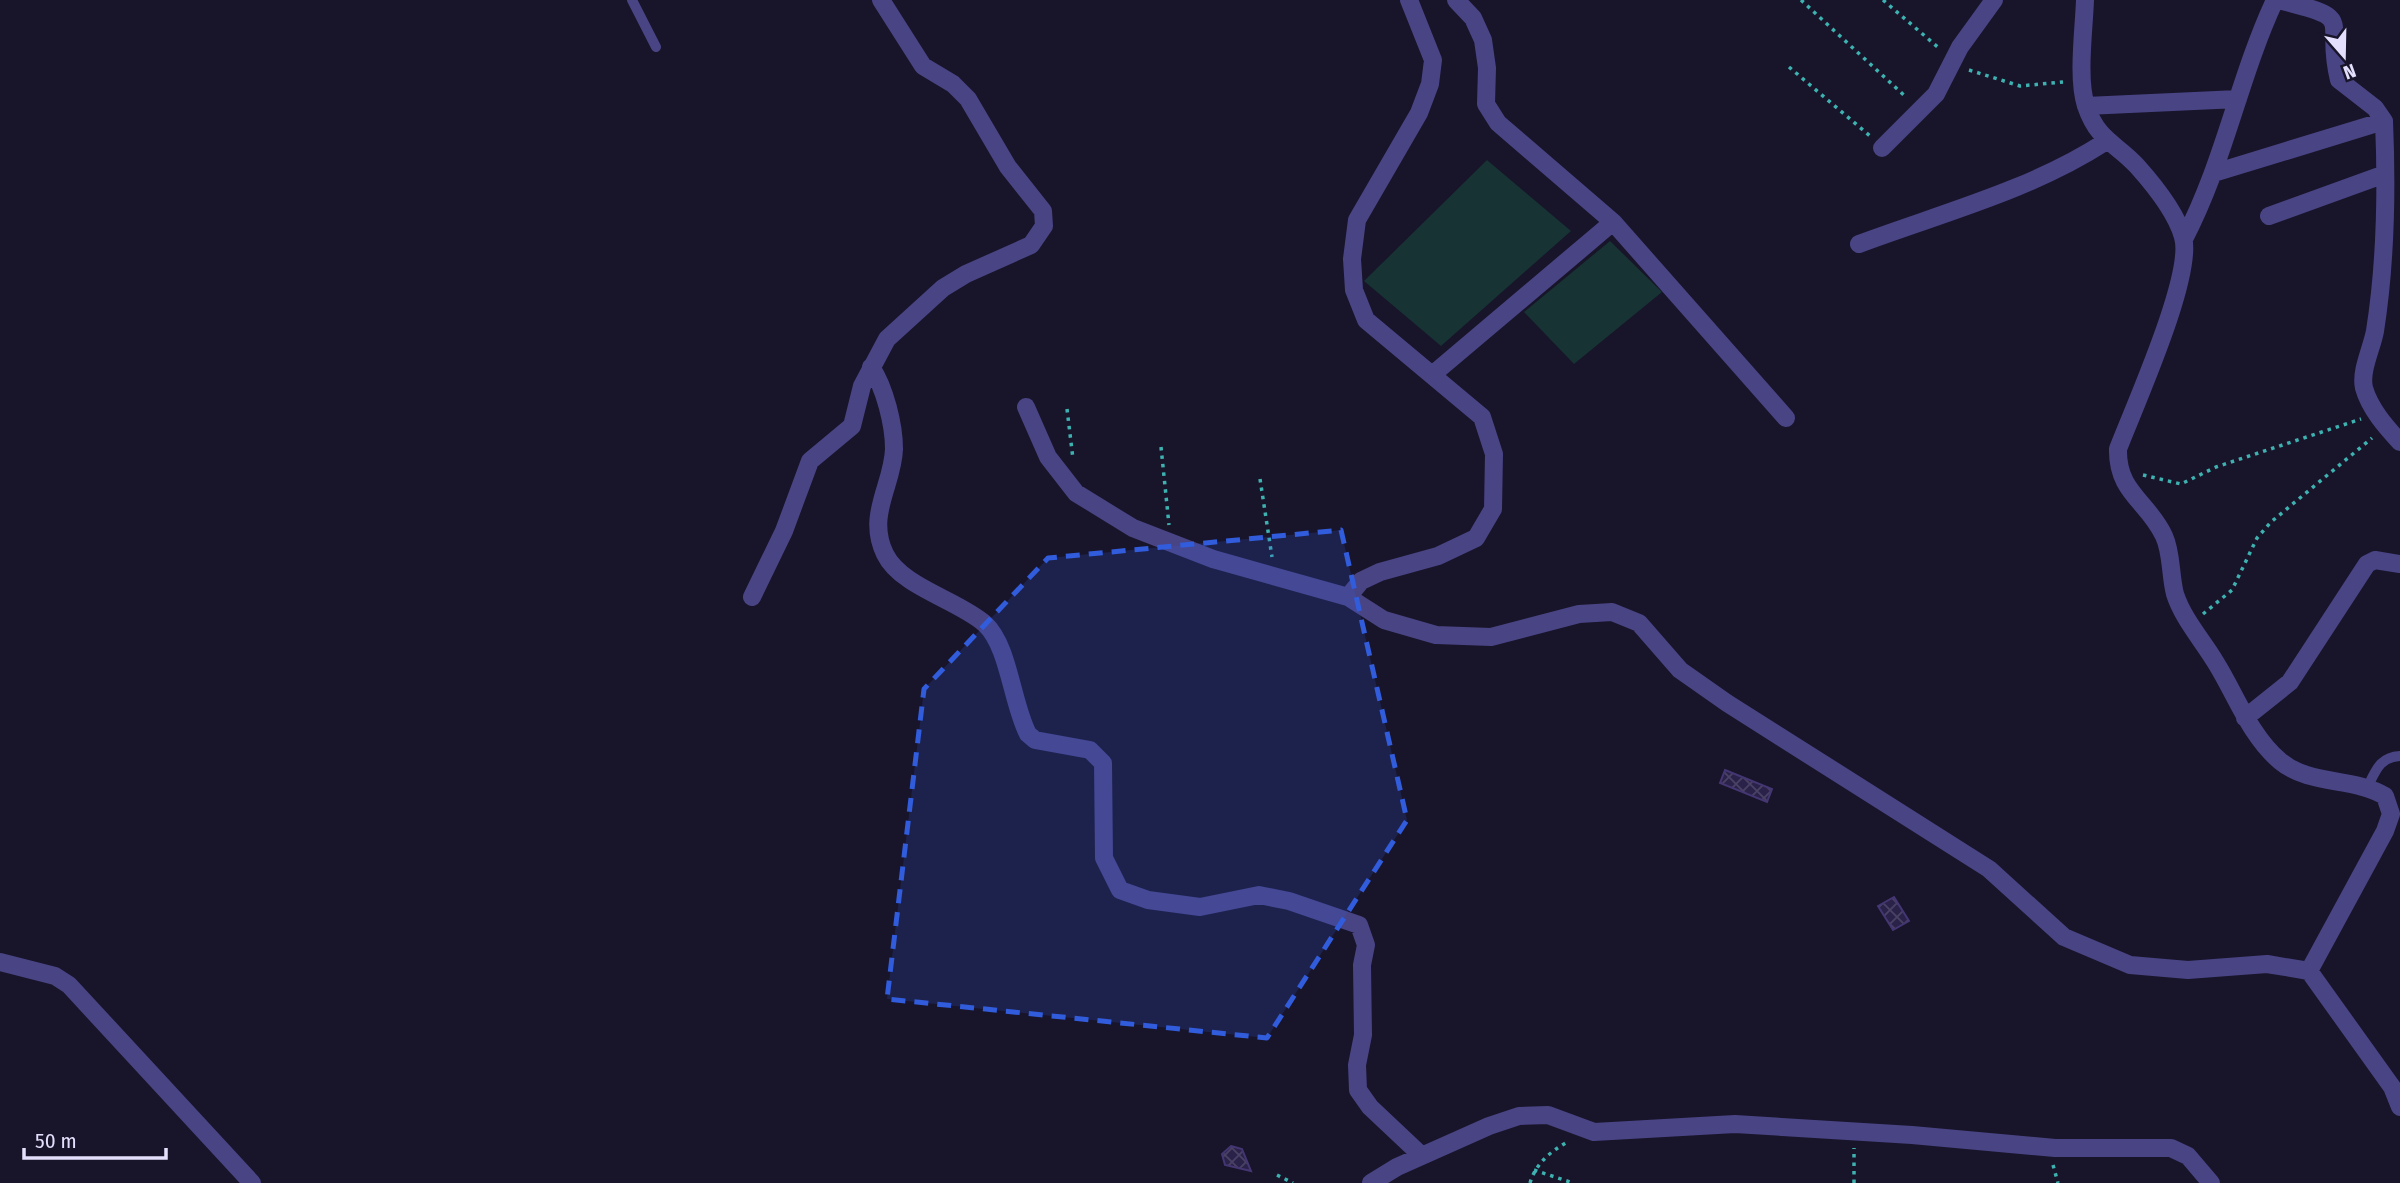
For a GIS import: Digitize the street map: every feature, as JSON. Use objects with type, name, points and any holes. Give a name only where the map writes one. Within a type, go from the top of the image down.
[{"type":"street","points":[[752,597],[784,531],[810,461],[852,426],[862,386],[887,339],[904,321],[966,274],[1031,245],[1041,232],[1045,218],[1036,200],[1008,167],[968,100],[953,84],[923,66],[881,0]]},
{"type":"street","points":[[1348,597],[1361,581],[1380,572],[1438,556],[1476,538],[1493,509],[1494,454],[1482,418],[1366,320],[1354,289],[1352,259],[1357,220],[1419,113],[1430,84],[1433,60],[1409,0]]},
{"type":"street","points":[[1456,0],[1473,18],[1483,40],[1487,68],[1486,104],[1497,123],[1613,222],[1786,418]]},
{"type":"street","points":[[1882,148],[1936,94],[1953,59],[1994,0]]},
{"type":"street","points":[[2085,0],[2083,80],[2086,106],[2105,142],[2136,164],[2171,211],[2184,239]]},
{"type":"street","points":[[2309,971],[2385,831],[2391,814],[2385,796],[2368,786],[2296,772],[2278,761],[2245,718],[2176,595],[2165,539],[2154,518],[2134,498],[2121,477],[2118,449],[2182,274],[2184,239],[2214,173],[2259,33],[2276,0],[2321,11],[2332,18],[2336,27],[2339,79],[2375,108],[2384,121],[2384,278],[2372,350],[2365,370],[2364,388],[2382,420],[2400,442]]},
{"type":"street","points":[[2086,106],[2238,99]]},
{"type":"street","points":[[2214,173],[2384,121]]},
{"type":"street","points":[[1859,244],[2014,189],[2077,160],[2105,142]]},
{"type":"street","points":[[2269,216],[2385,174]]},
{"type":"street","points":[[1432,375],[1613,222]]},
{"type":"street","points":[[871,367],[880,380],[894,449],[879,502],[880,538],[892,565],[985,624],[999,650],[1028,734],[1035,740],[1090,750],[1103,763],[1104,858],[1120,890],[1148,900],[1200,907],[1259,895],[1289,901],[1359,925],[1366,944],[1363,965],[1363,1035],[1357,1065],[1358,1090],[1370,1107],[1422,1156]]},
{"type":"street","points":[[1026,407],[1048,457],[1076,493],[1133,528],[1213,559],[1348,597],[1384,620],[1436,635],[1491,636],[1579,614],[1612,612],[1639,623],[1680,670],[1727,703],[1989,869],[2064,937],[2130,965],[2188,970],[2267,964],[2309,971],[2392,1087],[2400,1107]]},
{"type":"street","points":[[2245,718],[2290,682],[2367,564],[2375,559],[2400,564]]},
{"type":"street","points":[[0,962],[55,976],[69,985],[252,1183]]},
{"type":"street","points":[[1371,1183],[1422,1156],[1489,1126],[1519,1116],[1548,1115],[1571,1126],[1594,1132],[1735,1124],[1912,1135],[2055,1148],[2171,1148],[2188,1156],[2211,1183]]},
{"type":"lane","points":[[632,0],[656,47]]},
{"type":"lane","points":[[2368,786],[2379,763],[2400,756]]},
{"type":"path","points":[[1801,0],[1920,111]]},
{"type":"path","points":[[1883,0],[1970,71],[2020,86],[2083,80]]},
{"type":"path","points":[[1789,67],[1882,148]]},
{"type":"path","points":[[1068,409],[1076,493]]},
{"type":"path","points":[[2121,477],[2137,473],[2181,484],[2216,467],[2382,420]]},
{"type":"path","points":[[2191,624],[2232,590],[2257,538],[2271,522],[2382,420]]},
{"type":"path","points":[[1161,447],[1171,543]]},
{"type":"path","points":[[1260,479],[1275,575]]},
{"type":"path","points":[[1530,1183],[1534,1170],[1548,1155],[1566,1143],[1594,1132]]},
{"type":"path","points":[[1854,1148],[1854,1183]]},
{"type":"path","points":[[2053,1165],[2058,1183]]},
{"type":"path","points":[[1534,1170],[1573,1183]]},
{"type":"path","points":[[1277,1175],[1293,1183]]},
{"type":"highlighted area","points":[[1341,530],[1407,820],[1267,1038],[887,999],[924,689],[1048,558]]},
{"type":"green space","points":[[1487,160],[1571,231],[1441,346],[1364,281]]},
{"type":"green space","points":[[1610,241],[1662,292],[1574,364],[1524,312]]},
{"type":"building","points":[[1725,770],[1772,789],[1767,802],[1720,783]]},
{"type":"building","points":[[1894,897],[1909,921],[1893,930],[1878,906]]},
{"type":"building","points":[[1231,1146],[1242,1149],[1251,1171],[1225,1165],[1222,1154]]}]
